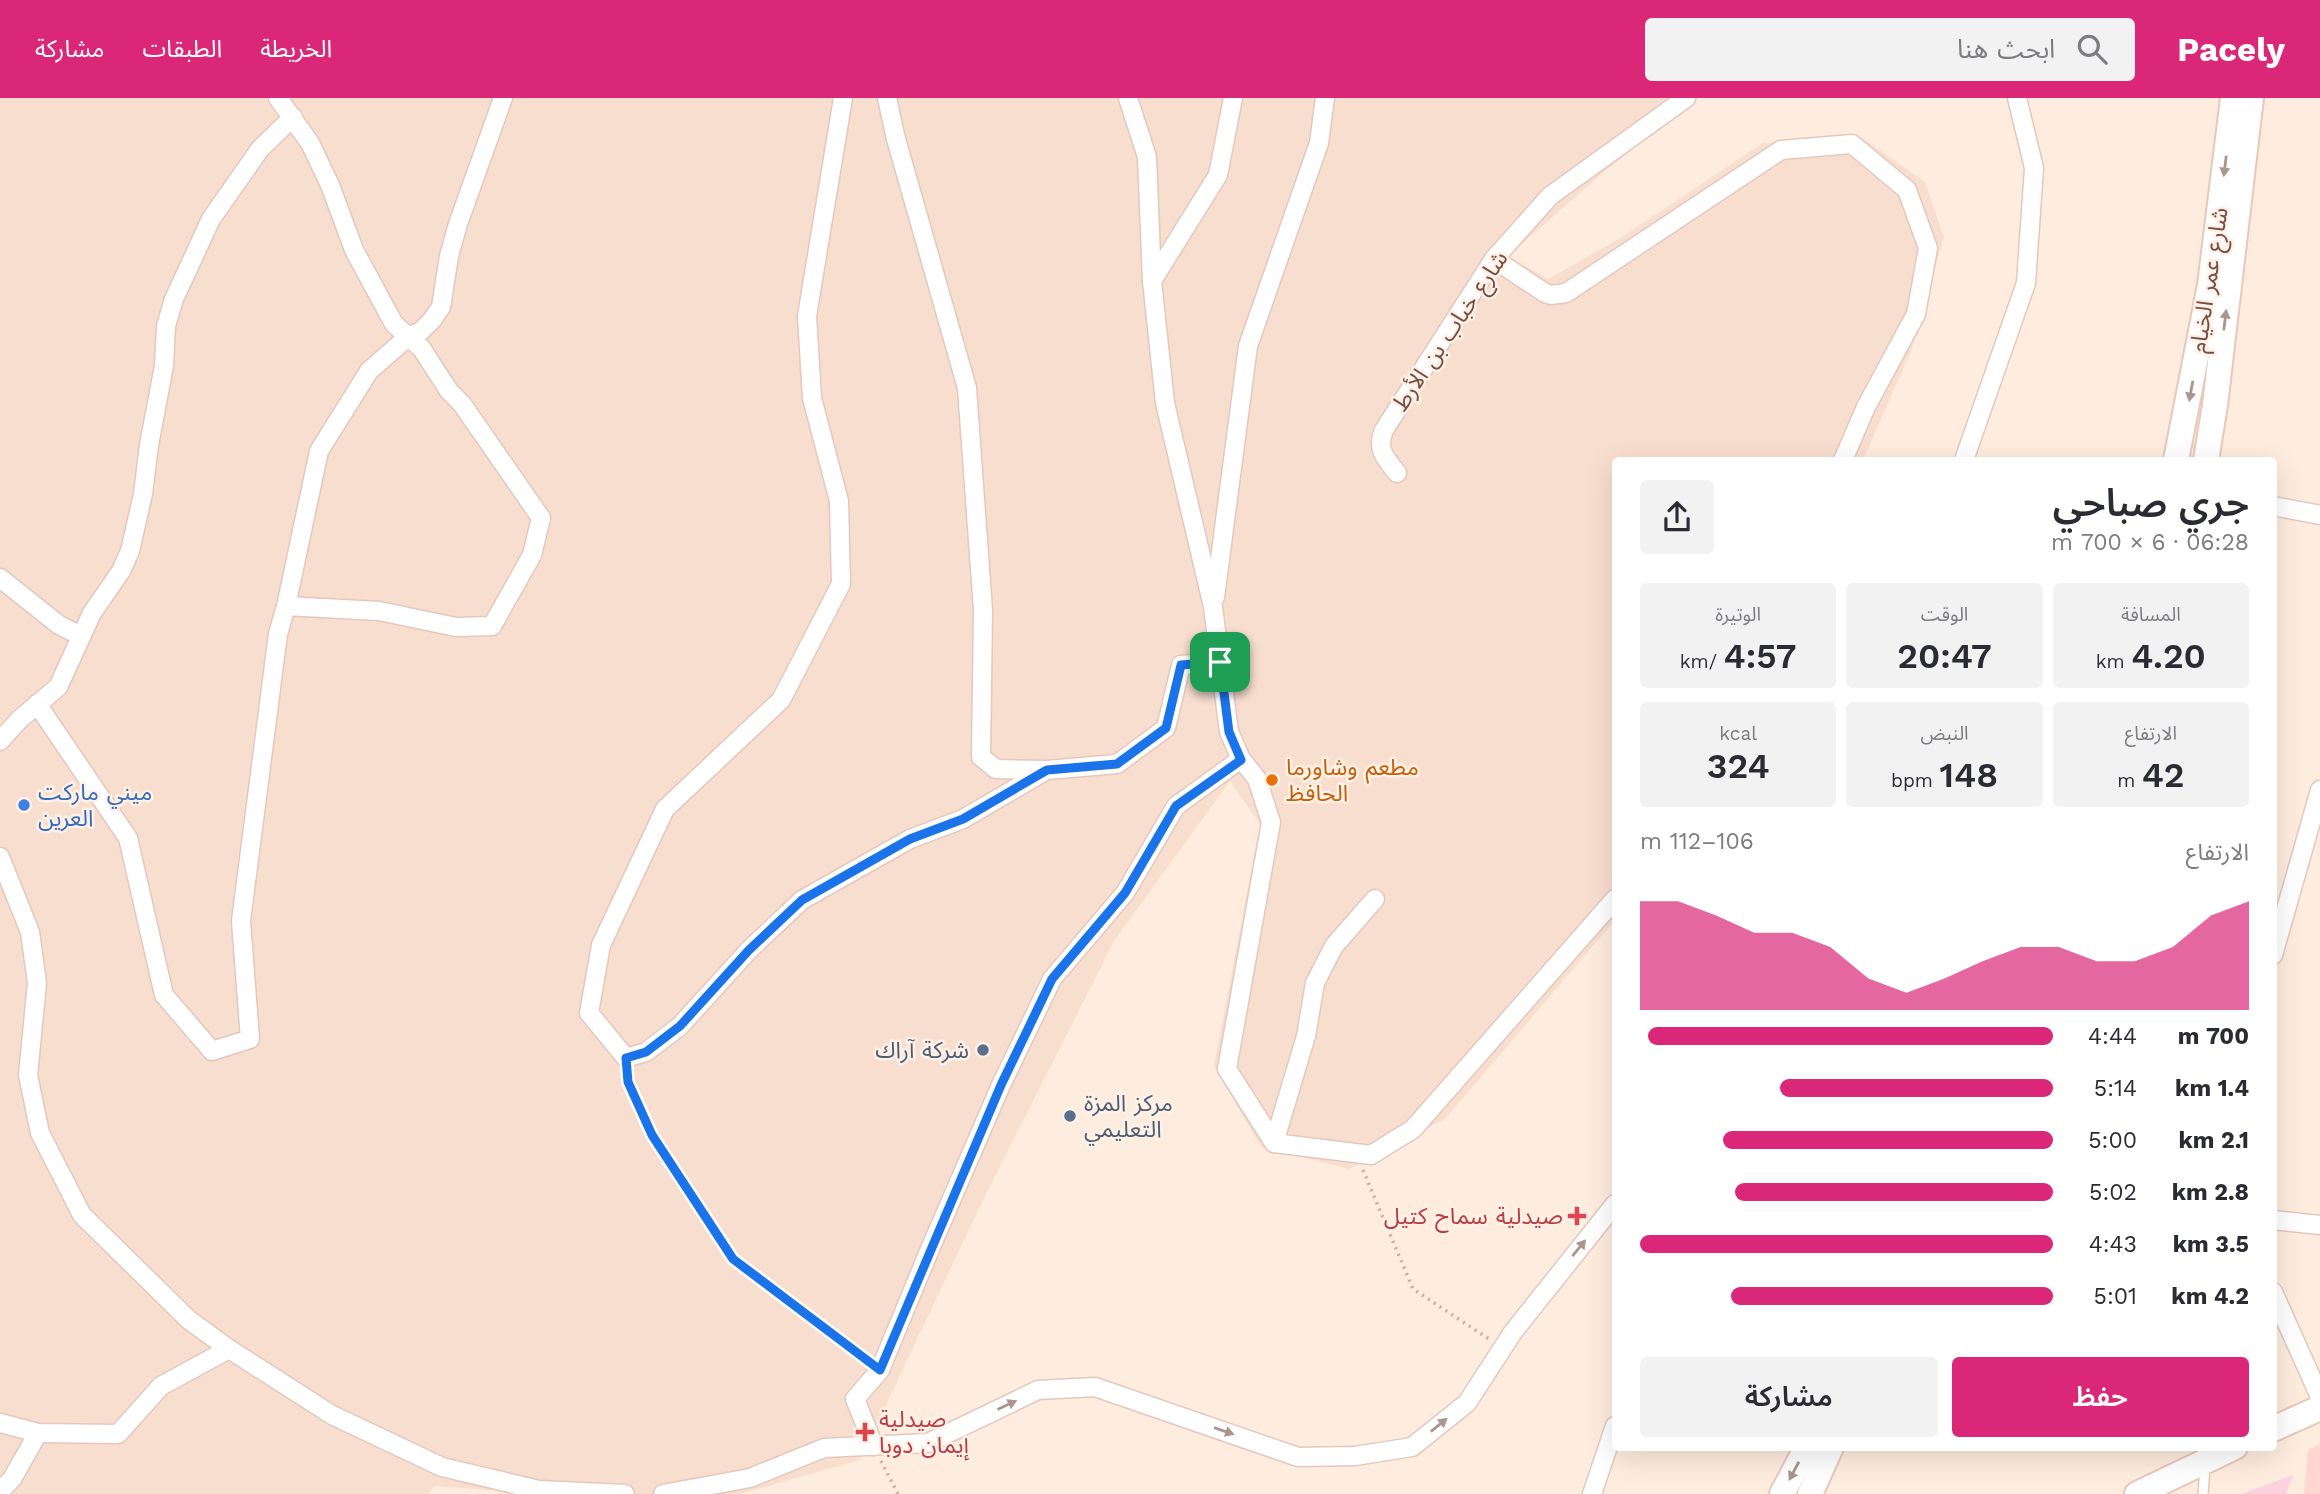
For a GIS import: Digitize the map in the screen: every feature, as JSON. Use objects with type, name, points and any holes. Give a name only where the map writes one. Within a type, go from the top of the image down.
[{"type":"street","points":[[278,98],[310,143],[354,250],[394,324],[422,349],[444,384],[462,404],[541,518],[532,555],[492,626],[456,627],[379,611],[286,606]]},
{"type":"street","points":[[37,704],[128,838],[164,995],[212,1051],[250,1039],[241,921],[276,647],[319,451],[369,371],[409,337],[420,332],[440,307],[458,224],[503,98]]},
{"type":"street","points":[[843,98],[807,316],[812,398],[839,501],[841,584],[781,700],[665,809],[601,945],[589,1013],[626,1058],[646,1052],[680,1026],[749,950],[802,900],[910,839],[963,819],[1047,770]]},
{"type":"street","points":[[887,98],[896,139],[967,388],[983,610],[981,757],[996,769],[1047,770],[1117,764],[1166,728],[1181,665],[1220,662]]},
{"type":"street","points":[[1128,98],[1147,157],[1152,281],[1165,403],[1213,607],[1229,732],[1241,760],[1257,779],[1270,822],[1227,1069],[1274,1143]]},
{"type":"street","points":[[1152,281],[1218,175],[1233,98]]},
{"type":"street","points":[[1213,607],[1248,346],[1319,144],[1325,98]]},
{"type":"street","name":"شارع خباب بن الأرط","points":[[1397,473],[1381,453],[1384,430],[1494,259],[1550,196],[1686,98]]},
{"type":"street","points":[[1965,457],[2026,283],[2034,168],[2017,98]]},
{"type":"street","name":"شارع عمر الخيام","points":[[2177,457],[2210,285],[2233,98]]},
{"type":"street","name":"شارع عمر الخيام","points":[[2206,457],[2252,98]]},
{"type":"street","points":[[0,741],[58,687],[92,612],[121,571],[130,551],[143,494],[164,366],[166,326],[174,299],[211,219],[260,149],[293,117]]},
{"type":"street","points":[[1494,259],[1545,293],[1566,293],[1781,150],[1853,144],[1907,190],[1928,248],[1916,314],[1866,407],[1844,457]]},
{"type":"street","points":[[2277,507],[2320,515]]},
{"type":"street","points":[[0,578],[59,625],[81,636]]},
{"type":"street","points":[[874,1447],[855,1399],[880,1370],[1001,1085],[1052,979],[1125,893],[1176,806],[1241,760]]},
{"type":"street","points":[[2277,941],[2320,790]]},
{"type":"street","points":[[0,857],[30,932],[37,983],[28,1075],[40,1133],[82,1215],[189,1320],[332,1415],[442,1467],[539,1490],[625,1494]]},
{"type":"street","points":[[1274,1143],[1306,1036],[1315,984],[1334,946],[1375,899]]},
{"type":"street","points":[[1274,1143],[1371,1155],[1413,1129],[1612,902]]},
{"type":"street","points":[[663,1494],[750,1478],[824,1448],[928,1443],[1038,1390],[1095,1387],[1298,1457],[1355,1456],[1412,1447],[1467,1403],[1502,1348],[1612,1208]]},
{"type":"street","points":[[2277,1220],[2320,1225]]},
{"type":"street","points":[[2277,1301],[2320,1397]]},
{"type":"street","points":[[0,1423],[38,1433],[118,1434],[161,1386],[229,1349]]},
{"type":"street","points":[[2277,1428],[2320,1408]]},
{"type":"street","points":[[0,1491],[12,1479],[38,1433]]},
{"type":"street","points":[[1592,1494],[1612,1435]]},
{"type":"street","points":[[1782,1494],[1805,1451]]},
{"type":"street","points":[[1810,1494],[1829,1451]]},
{"type":"street","points":[[2137,1494],[2226,1451]]},
{"type":"lane","points":[[2203,1494],[2205,1461]]},
{"type":"path","points":[[626,1058],[628,1082],[652,1135],[733,1259],[880,1370]]},
{"type":"path","points":[[1356,1153],[1413,1289],[1502,1348]]},
{"type":"path","points":[[874,1447],[898,1494]]},
{"type":"shaded area","points":[[0,98],[1696,98],[1605,171],[1508,256],[1548,279],[1619,239],[1763,143],[1859,136],[1925,182],[1944,237],[1911,351],[1864,457],[1612,457],[1612,924],[1445,1119],[1349,1169],[1261,1147],[1214,1066],[1260,824],[1230,781],[1114,941],[981,1204],[860,1460],[740,1494],[547,1494],[434,1486],[428,1494],[0,1494]]},
{"type":"shaded area","points":[[2320,1444],[2320,1494],[2304,1494],[2308,1450]]},
{"type":"shaded area","points":[[2293,1475],[2286,1494],[2242,1494]]},
{"type":"place","name":"مطعم وشاورما الحافظ","points":[[1272,780]]},
{"type":"place","name":"ميني ماركت العرين","points":[[24,805]]},
{"type":"place","name":"شركة آراك","points":[[983,1050]]},
{"type":"place","name":"مركز المزة التعليمي","points":[[1070,1116]]},
{"type":"place","name":"صيدلية سماح كتيل","points":[[1577,1216]]},
{"type":"place","name":"صيدلية إيمان دوبا","points":[[865,1432]]},
{"type":"route","points":[[1220,662],[1229,732],[1241,760],[1176,806],[1125,893],[1052,979],[1001,1085],[880,1370],[733,1259],[652,1135],[628,1082],[626,1058],[646,1052],[680,1026],[749,950],[802,900],[910,839],[963,819],[1047,770],[1117,764],[1166,728],[1181,665],[1220,662]]}]
